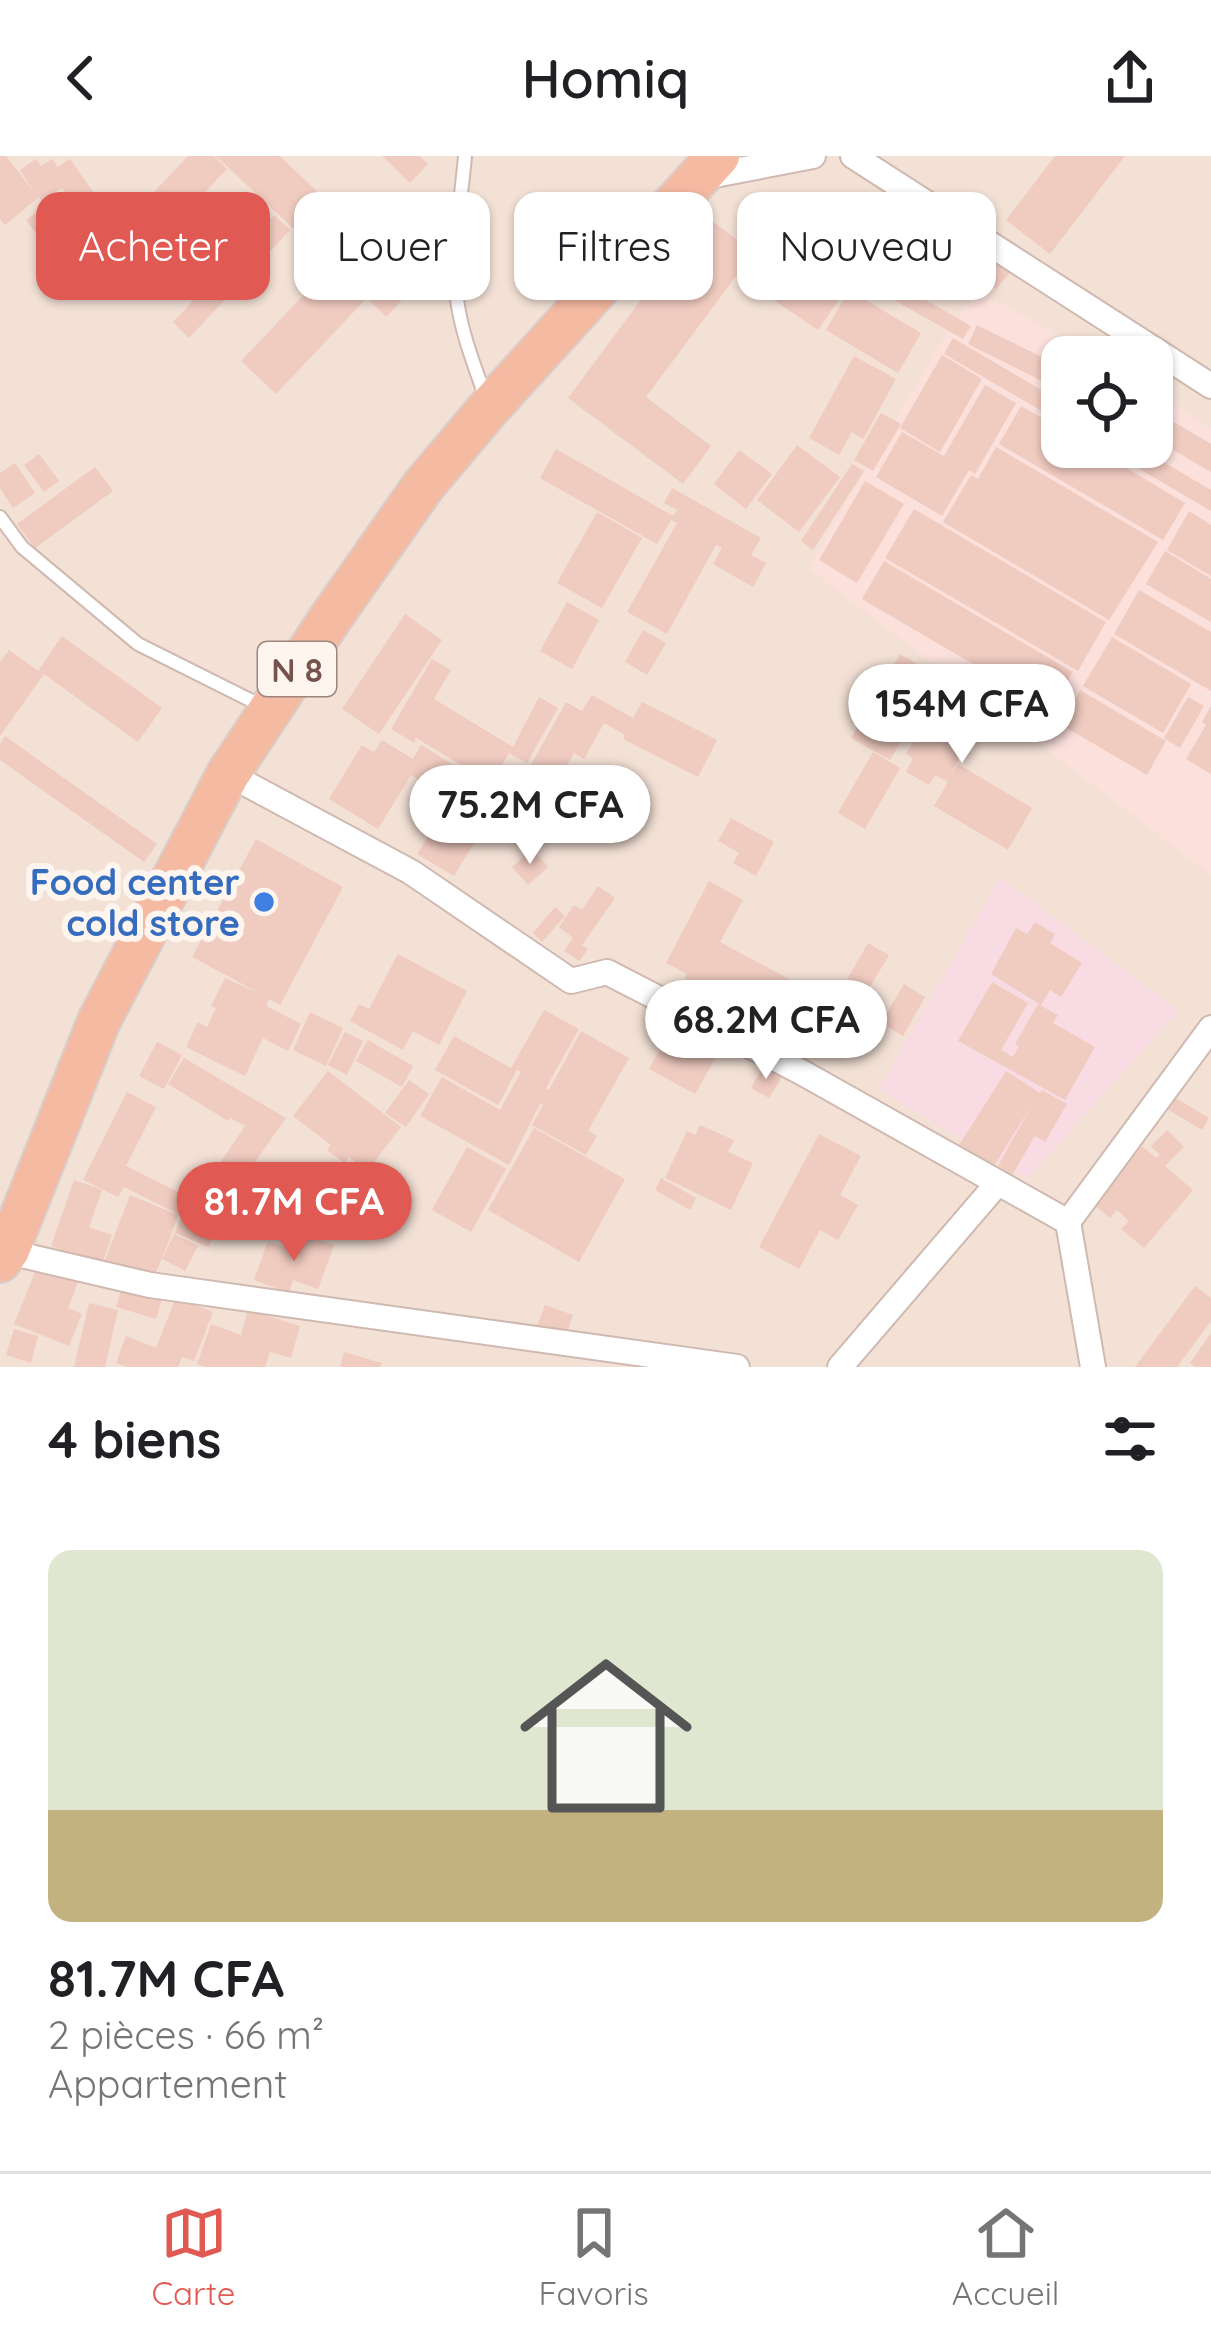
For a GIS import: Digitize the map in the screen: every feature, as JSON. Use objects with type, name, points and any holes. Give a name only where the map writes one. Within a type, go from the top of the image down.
[{"type":"highway","name":"N 8","points":[[3,1253],[99,1022],[228,774],[424,485],[708,167]]},
{"type":"street","points":[[708,167],[813,156]]},
{"type":"street","points":[[853,156],[1211,386]]},
{"type":"street","points":[[228,774],[411,872],[571,981],[607,972],[803,1073],[1068,1222]]},
{"type":"street","points":[[1093,1367],[1068,1222],[1211,1028]]},
{"type":"street","points":[[840,1367],[997,1184]]},
{"type":"street","points":[[3,1253],[150,1286],[737,1367]]},
{"type":"lane","points":[[465,156],[457,302],[489,408]]},
{"type":"lane","points":[[0,518],[22,547],[138,644],[270,710]]},
{"type":"shaded area","points":[[0,156],[1211,156],[1211,1367],[0,1367]]},
{"type":"shaded area","points":[[972,300],[995,300],[1059,336],[1041,336],[1041,468],[1173,468],[1173,404],[1211,428],[1211,875],[808,568],[942,341]]},
{"type":"shaded area","points":[[1000,878],[1178,1011],[1027,1179],[879,1089]]},
{"type":"building","points":[[0,156],[6,156],[35,193],[20,170],[36,159],[41,166],[52,159],[58,167],[70,159],[93,192],[64,192],[62,188],[36,192],[36,199],[5,225],[0,219]]},
{"type":"building","points":[[188,156],[214,156],[227,169],[205,192],[154,192]]},
{"type":"building","points":[[216,156],[280,156],[317,192],[294,192],[294,229],[270,207],[270,192],[254,192]]},
{"type":"building","points":[[382,156],[419,156],[428,164],[410,183]]},
{"type":"building","points":[[1055,156],[1125,156],[1050,254],[1006,220]]},
{"type":"building","points":[[36,213],[36,234],[26,220]]},
{"type":"building","points":[[274,215],[290,230],[270,251]]},
{"type":"building","points":[[713,222],[737,239],[737,275],[646,397],[711,446],[683,484],[568,398],[641,300],[713,300]]},
{"type":"building","points":[[996,256],[1012,270],[996,289]]},
{"type":"building","points":[[194,300],[225,300],[189,338],[173,322]]},
{"type":"building","points":[[299,300],[365,300],[276,394],[241,361]]},
{"type":"building","points":[[369,300],[402,300],[386,317]]},
{"type":"building","points":[[773,300],[839,300],[818,330]]},
{"type":"building","points":[[843,300],[866,300],[921,333],[898,373],[826,330]]},
{"type":"building","points":[[894,300],[926,300],[971,326],[963,339]]},
{"type":"building","points":[[977,325],[1041,357],[1041,380],[968,344]]},
{"type":"building","points":[[953,338],[1041,390],[1041,411],[944,354]]},
{"type":"building","points":[[942,355],[982,379],[940,452],[900,428]]},
{"type":"building","points":[[854,356],[896,379],[863,439],[852,432],[839,455],[809,438]]},
{"type":"building","points":[[985,385],[1016,403],[975,474],[969,470],[942,516],[876,477],[902,432],[944,456]]},
{"type":"building","points":[[1021,406],[1041,418],[1041,468],[1126,468],[1185,503],[1163,540],[999,444]]},
{"type":"building","points":[[881,413],[901,424],[873,471],[854,460]]},
{"type":"building","points":[[1173,422],[1211,444],[1211,472],[1173,450]]},
{"type":"building","points":[[797,445],[840,477],[799,532],[757,500]]},
{"type":"building","points":[[996,447],[1158,542],[1109,620],[943,522],[971,475],[978,479]]},
{"type":"building","points":[[556,449],[673,516],[677,510],[664,503],[672,488],[761,538],[751,555],[766,563],[753,587],[713,564],[722,548],[716,545],[667,634],[627,612],[677,523],[671,520],[657,544],[540,478]]},
{"type":"building","points":[[739,450],[772,474],[746,509],[714,484]]},
{"type":"building","points":[[39,454],[59,481],[44,492],[24,465]]},
{"type":"building","points":[[15,463],[35,493],[13,508],[0,488],[0,473]]},
{"type":"building","points":[[852,464],[864,471],[813,550],[801,541]]},
{"type":"building","points":[[95,467],[113,491],[35,548],[17,524]]},
{"type":"building","points":[[1138,468],[1173,468],[1211,490],[1211,511]]},
{"type":"building","points":[[865,481],[904,504],[857,583],[819,560]]},
{"type":"building","points":[[914,509],[1106,622],[1078,671],[885,558]]},
{"type":"building","points":[[1189,511],[1211,525],[1211,576],[1167,550]]},
{"type":"building","points":[[597,512],[642,538],[602,608],[557,583]]},
{"type":"building","points":[[1165,551],[1211,579],[1211,622],[1146,584]]},
{"type":"building","points":[[884,561],[1073,672],[1051,710],[862,599]]},
{"type":"building","points":[[1139,590],[1211,632],[1211,691],[1114,634]]},
{"type":"building","points":[[567,602],[599,620],[572,669],[540,651]]},
{"type":"building","points":[[405,614],[442,640],[379,734],[342,709]]},
{"type":"building","points":[[643,630],[666,643],[647,675],[625,662]]},
{"type":"building","points":[[62,636],[162,708],[138,742],[44,674],[0,736],[0,662],[9,650],[38,671]]},
{"type":"building","points":[[1112,637],[1191,684],[1163,733],[1083,686]]},
{"type":"building","points":[[900,654],[939,677],[890,760],[851,738]]},
{"type":"building","points":[[432,659],[451,670],[434,699],[513,747],[539,697],[558,708],[527,763],[509,753],[496,775],[502,779],[498,787],[416,738],[414,743],[391,729]]},
{"type":"building","points":[[947,669],[983,691],[976,703],[968,697],[963,705],[982,716],[950,775],[958,764],[1032,808],[1008,850],[934,806],[948,782],[935,775],[929,785],[906,772],[913,758],[906,754],[937,699],[931,696]]},
{"type":"building","points":[[1080,690],[1166,741],[1147,775],[1060,724]]},
{"type":"building","points":[[592,695],[633,718],[642,702],[717,740],[698,777],[623,739],[625,735],[604,723],[584,759],[574,753],[551,794],[523,779],[566,702],[582,711]]},
{"type":"building","points":[[1188,697],[1204,706],[1180,748],[1164,738]]},
{"type":"building","points":[[1211,706],[1211,774],[1186,759]]},
{"type":"building","points":[[5,736],[157,844],[144,862],[0,760]]},
{"type":"building","points":[[382,740],[413,759],[421,745],[503,795],[454,876],[417,854],[451,799],[411,775],[378,829],[329,799],[362,745],[374,752]]},
{"type":"building","points":[[873,752],[900,768],[865,829],[838,813]]},
{"type":"building","points":[[731,818],[774,842],[756,876],[733,863],[739,853],[718,841]]},
{"type":"building","points":[[256,839],[343,887],[280,1005],[269,999],[266,1006],[301,1024],[288,1051],[263,1038],[245,1076],[186,1047],[198,1022],[207,1027],[225,978],[261,994],[192,957]]},
{"type":"building","points":[[532,849],[548,867],[528,885],[512,867]]},
{"type":"building","points":[[709,881],[743,900],[720,942],[813,992],[807,1003],[846,1024],[831,1052],[794,1032],[790,1040],[683,982],[687,974],[666,963]]},
{"type":"building","points":[[598,886],[615,898],[582,945],[588,949],[579,961],[564,951],[573,938],[559,927],[574,905],[582,910]]},
{"type":"building","points":[[555,907],[565,916],[542,942],[533,933]]},
{"type":"building","points":[[1035,922],[1055,934],[1050,943],[1082,963],[1061,997],[1050,990],[1041,1005],[991,974],[1016,928],[1027,934]]},
{"type":"building","points":[[868,943],[889,955],[857,1009],[837,997]]},
{"type":"building","points":[[398,954],[467,991],[439,1045],[413,1031],[403,1050],[350,1021],[359,1004],[369,1009]]},
{"type":"building","points":[[992,982],[1028,1003],[1001,1050],[1013,1057],[1019,1046],[1015,1044],[1038,1004],[1058,1015],[1053,1023],[1095,1047],[1065,1100],[958,1041]]},
{"type":"building","points":[[904,984],[925,997],[903,1036],[881,1023]]},
{"type":"building","points":[[544,1010],[579,1029],[549,1090],[581,1031],[629,1058],[588,1131],[597,1136],[586,1155],[532,1125],[540,1104],[509,1165],[420,1116],[442,1077],[500,1110],[521,1072],[517,1070],[498,1105],[435,1070],[454,1036],[511,1068]]},
{"type":"building","points":[[310,1012],[343,1028],[326,1066],[293,1050]]},
{"type":"building","points":[[345,1032],[363,1041],[347,1075],[328,1065]]},
{"type":"building","points":[[669,1033],[715,1059],[695,1094],[649,1069]]},
{"type":"building","points":[[368,1040],[413,1066],[402,1087],[356,1061]]},
{"type":"building","points":[[157,1042],[182,1055],[164,1089],[139,1076]]},
{"type":"building","points":[[184,1058],[286,1118],[217,1216],[194,1201],[245,1126],[228,1121],[168,1084]]},
{"type":"building","points":[[763,1067],[782,1077],[769,1098],[751,1088]]},
{"type":"building","points":[[328,1071],[401,1127],[367,1171],[349,1157],[344,1163],[327,1150],[331,1145],[293,1116]]},
{"type":"building","points":[[1006,1071],[1067,1104],[1045,1142],[1035,1136],[1012,1175],[998,1166],[1032,1105],[990,1172],[956,1150]]},
{"type":"building","points":[[409,1080],[429,1094],[406,1127],[385,1113]]},
{"type":"building","points":[[127,1092],[156,1107],[126,1166],[188,1197],[180,1215],[124,1187],[118,1197],[83,1180]]},
{"type":"building","points":[[1174,1097],[1209,1118],[1202,1130],[1167,1109]]},
{"type":"building","points":[[700,1125],[734,1140],[728,1152],[753,1163],[731,1210],[665,1178],[687,1131],[695,1135]]},
{"type":"building","points":[[534,1128],[625,1179],[579,1262],[488,1210]]},
{"type":"building","points":[[1167,1130],[1184,1147],[1165,1166],[1193,1190],[1144,1248],[1121,1229],[1129,1221],[1117,1210],[1110,1218],[1093,1204],[1142,1146],[1156,1158],[1160,1155],[1151,1146]]},
{"type":"building","points":[[819,1134],[861,1156],[840,1195],[858,1205],[838,1240],[820,1230],[799,1269],[759,1247]]},
{"type":"building","points":[[467,1147],[506,1169],[471,1232],[432,1210]]},
{"type":"building","points":[[661,1178],[696,1198],[690,1210],[655,1190]]},
{"type":"building","points":[[74,1180],[102,1190],[89,1227],[112,1235],[102,1264],[51,1246]]},
{"type":"building","points":[[130,1195],[178,1215],[153,1280],[105,1260]]},
{"type":"building","points":[[186,1204],[221,1218],[209,1247],[175,1233]]},
{"type":"building","points":[[174,1234],[198,1246],[185,1271],[162,1259]]},
{"type":"building","points":[[302,1234],[334,1245],[318,1289],[293,1280],[289,1293],[254,1280],[268,1241],[296,1251]]},
{"type":"building","points":[[38,1265],[78,1282],[68,1308],[82,1314],[69,1346],[14,1324]]},
{"type":"building","points":[[1195,1286],[1211,1298],[1211,1321],[1177,1367],[1135,1367]]},
{"type":"building","points":[[122,1287],[162,1299],[156,1319],[116,1307]]},
{"type":"building","points":[[176,1297],[213,1312],[194,1361],[182,1357],[178,1367],[116,1363],[126,1336],[156,1348]]},
{"type":"building","points":[[89,1303],[118,1310],[105,1367],[74,1367]]},
{"type":"building","points":[[545,1305],[573,1315],[564,1342],[535,1331]]},
{"type":"building","points":[[248,1310],[300,1326],[291,1358],[270,1352],[265,1367],[197,1364],[211,1324],[241,1335]]},
{"type":"building","points":[[14,1329],[38,1336],[31,1363],[6,1355]]},
{"type":"building","points":[[1211,1333],[1211,1367],[1195,1367],[1190,1363]]},
{"type":"building","points":[[344,1352],[382,1363],[380,1367],[340,1367]]},
{"type":"place","name":"Food center cold store","points":[[264,902]]}]
